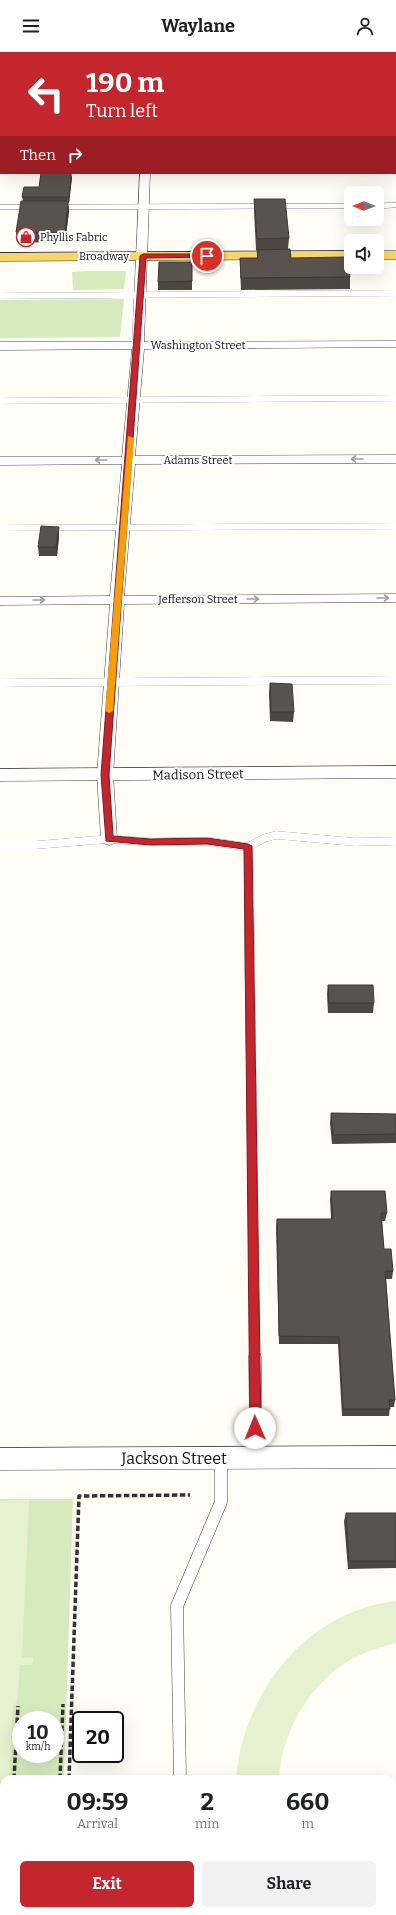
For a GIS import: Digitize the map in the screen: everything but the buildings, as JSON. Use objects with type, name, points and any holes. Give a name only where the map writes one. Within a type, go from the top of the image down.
[{"type":"main road","name":"Broadway","points":[[0,257],[344,255]]},
{"type":"main road","points":[[384,255],[396,255]]},
{"type":"street","points":[[109,839],[105,775],[117,600],[138,346],[145,207],[145,174]]},
{"type":"street","name":"Washington Street","points":[[0,346],[396,344]]},
{"type":"street","name":"Adams Street","points":[[0,461],[396,459]]},
{"type":"street","name":"Jefferson Street","points":[[0,601],[396,598]]},
{"type":"street","name":"Madison Street","points":[[0,775],[396,772]]},
{"type":"street","name":"Jackson Street","points":[[0,1459],[396,1457]]},
{"type":"lane","points":[[384,206],[396,205]]},
{"type":"lane","points":[[47,207],[344,206]]},
{"type":"lane","points":[[0,207],[39,207]]},
{"type":"lane","points":[[0,296],[396,293]]},
{"type":"lane","points":[[0,401],[396,398]]},
{"type":"lane","points":[[0,528],[396,526]]},
{"type":"lane","points":[[0,683],[396,680]]},
{"type":"lane","points":[[0,845],[36,845],[109,839],[150,842],[207,841],[248,846],[265,838],[276,835],[355,842],[396,841]]},
{"type":"lane","points":[[248,846],[256,1458]]},
{"type":"lane","points":[[180,1775],[177,1606],[221,1502],[221,1458]]},
{"type":"path","points":[[70,1775],[79,1496],[190,1495]]},
{"type":"path","points":[[60,1775],[62,1704]]},
{"type":"path","points":[[14,1775],[18,1706]]},
{"type":"green space","points":[[126,271],[124,289],[73,290],[72,272]]},
{"type":"green space","points":[[124,299],[120,337],[0,338],[0,300]]},
{"type":"green space","points":[[0,1499],[73,1499],[64,1775],[0,1775]]},
{"type":"green space","points":[[29,1500],[22,1657],[33,1658],[32,1665],[20,1665],[17,1701],[13,1706],[12,1711],[9,1775],[0,1775],[0,1501]]},
{"type":"green space","points":[[396,1601],[396,1643],[373,1650],[350,1660],[322,1682],[300,1711],[292,1727],[285,1744],[279,1775],[237,1775],[241,1747],[251,1716],[266,1688],[285,1662],[308,1639],[334,1621],[364,1608]]},
{"type":"slow traffic","points":[[109,711],[131,438]]},
{"type":"place","name":"Phyllis Fabric","points":[[26,237]]},
{"type":"route","points":[[207,256],[143,256],[138,346],[117,600],[105,775],[109,839],[150,842],[207,841],[248,846],[255,1428]]}]
